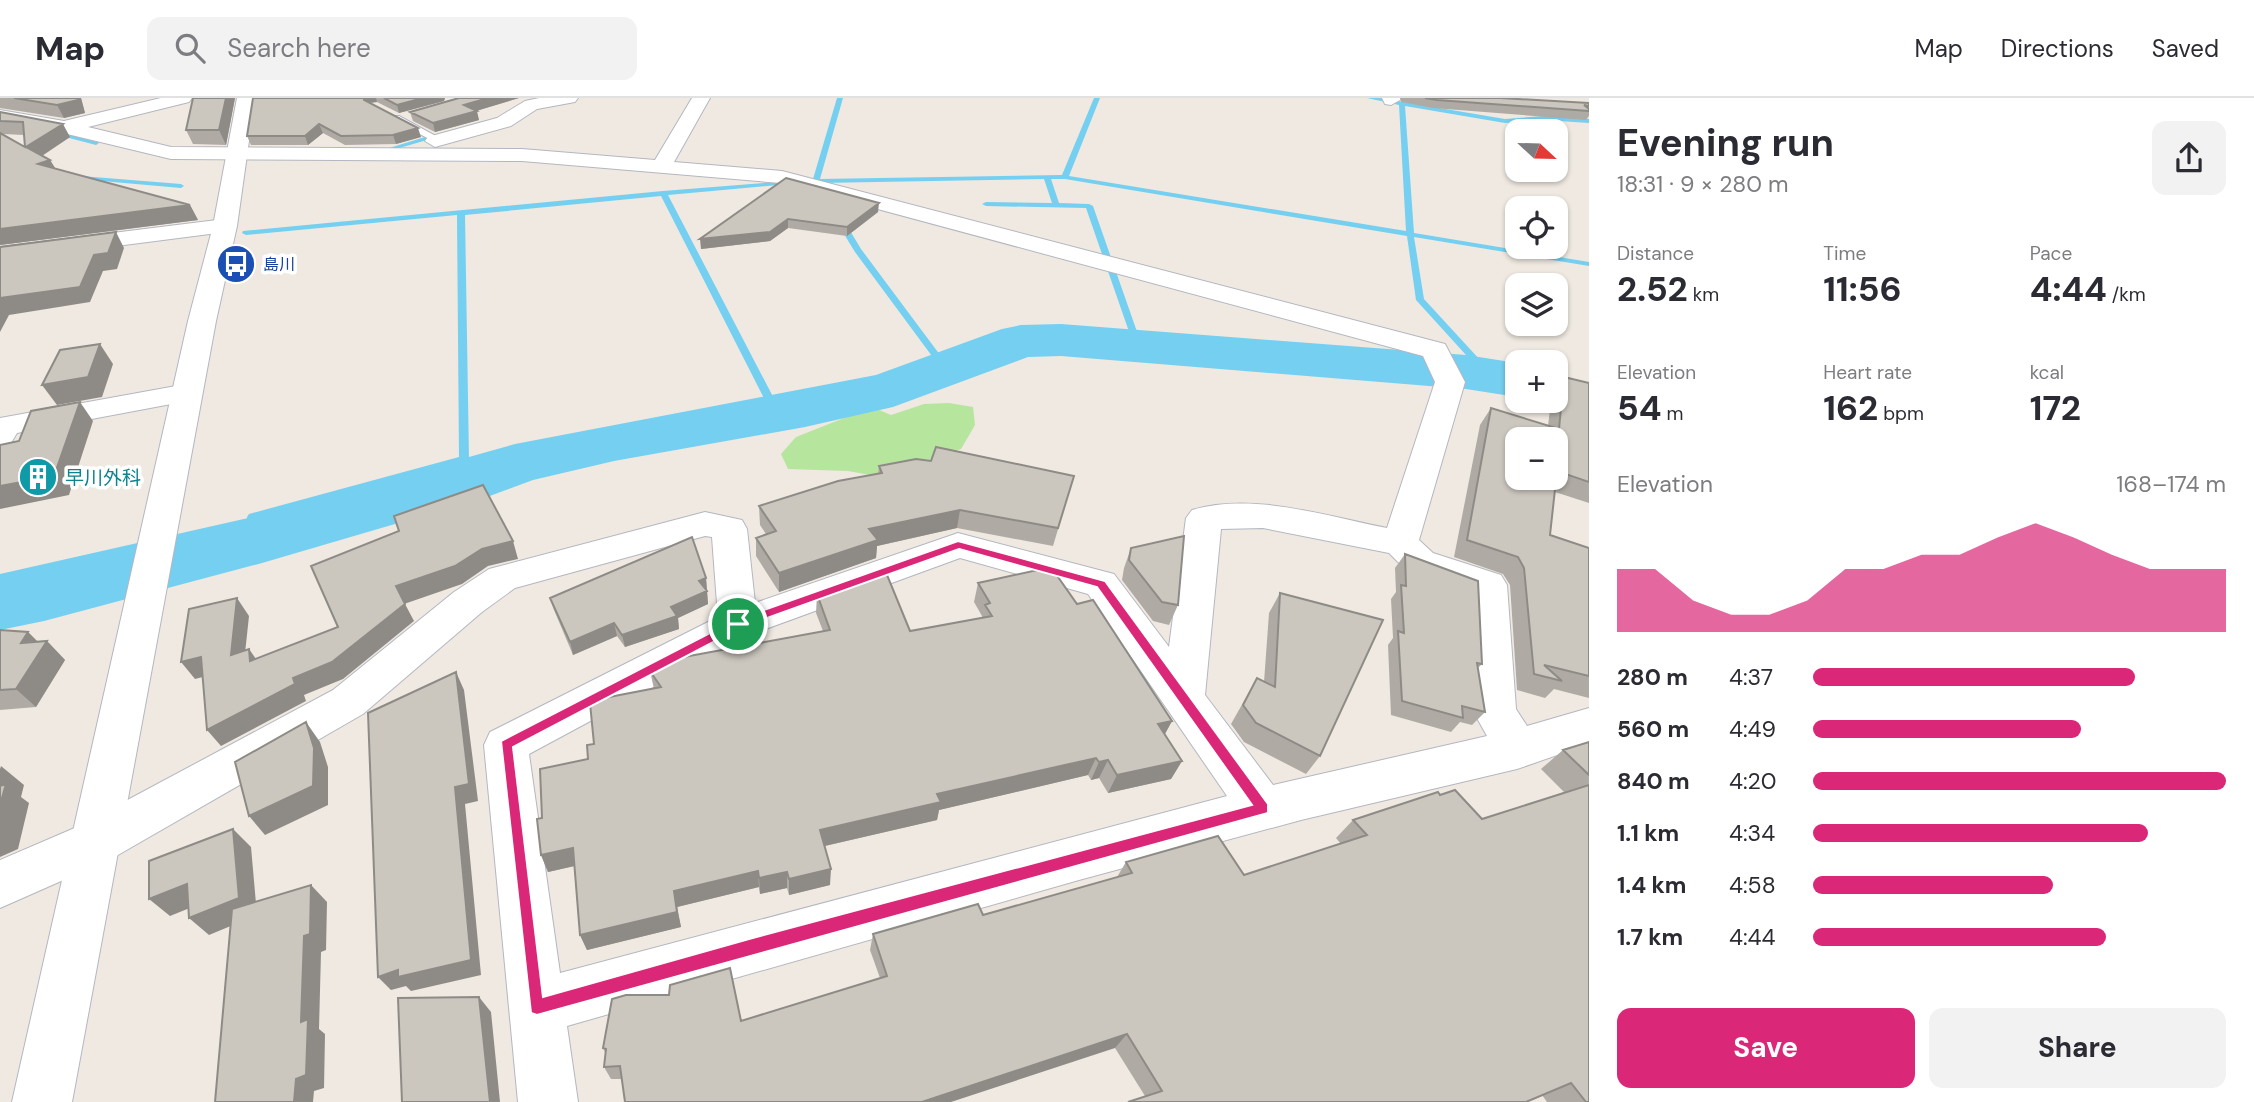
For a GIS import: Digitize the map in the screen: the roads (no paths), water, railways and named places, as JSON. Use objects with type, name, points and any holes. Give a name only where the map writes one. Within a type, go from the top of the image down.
[{"type":"street","points":[[63,127],[183,98]]},
{"type":"street","points":[[42,1102],[187,393],[225,226],[246,98]]},
{"type":"street","points":[[388,154],[503,122],[531,105],[558,98]]},
{"type":"street","points":[[661,167],[701,98]]},
{"type":"street","points":[[0,139],[10,118],[33,105]]},
{"type":"street","points":[[10,118],[63,127],[136,147],[171,153],[522,155],[747,173],[799,181],[1435,350],[1450,382],[1400,542]]},
{"type":"street","points":[[0,254],[225,226]]},
{"type":"street","points":[[0,436],[5,426],[187,393]]},
{"type":"street","points":[[1184,697],[1204,518],[1263,516],[1400,542],[1420,562],[1488,585],[1495,711],[1517,750]]},
{"type":"street","points":[[0,884],[94,843],[348,702],[468,602],[502,578],[705,524],[729,529],[738,624]]},
{"type":"street","points":[[548,1102],[506,745],[738,624],[958,545],[1101,584],[1263,808]]},
{"type":"street","points":[[537,1007],[749,946],[1263,808],[1517,750],[1589,726]]},
{"type":"lane","points":[[381,111],[438,140]]},
{"type":"lane","points":[[398,120],[410,116]]},
{"type":"waterway","points":[[816,181],[840,98]]},
{"type":"waterway","points":[[1065,177],[1097,98]]},
{"type":"waterway","points":[[1370,98],[1505,121],[1544,118],[1589,121]]},
{"type":"waterway","points":[[1402,104],[1410,234]]},
{"type":"waterway","points":[[52,132],[96,143]]},
{"type":"waterway","points":[[389,149],[425,139]]},
{"type":"waterway","points":[[816,181],[1047,177]]},
{"type":"waterway","points":[[1047,177],[1056,205]]},
{"type":"waterway","points":[[1047,177],[1065,177]]},
{"type":"waterway","points":[[1065,177],[1410,234]]},
{"type":"waterway","points":[[81,178],[181,186]]},
{"type":"waterway","points":[[663,194],[816,181]]},
{"type":"waterway","points":[[816,181],[818,185]]},
{"type":"waterway","points":[[246,233],[663,194]]},
{"type":"waterway","points":[[663,194],[777,414]]},
{"type":"waterway","points":[[986,204],[1056,205]]},
{"type":"waterway","points":[[1056,205],[1089,206],[1138,346]]},
{"type":"waterway","points":[[461,213],[464,459]]},
{"type":"waterway","points":[[840,221],[858,250],[946,369]]},
{"type":"waterway","points":[[1410,234],[1589,264]]},
{"type":"waterway","points":[[1410,234],[1420,300],[1489,375]]},
{"type":"waterway","points":[[0,602],[44,594],[262,539],[464,482],[515,464],[614,442],[805,409],[893,389],[1021,341],[1061,340],[1466,372],[1505,378]]},
{"type":"waterway","points":[[254,541],[253,517],[464,459]]},
{"type":"waterway","points":[[464,459],[464,482]]},
{"type":"place","name":"島川","points":[[236,264]]},
{"type":"place","name":"早川外科","points":[[38,477]]}]
